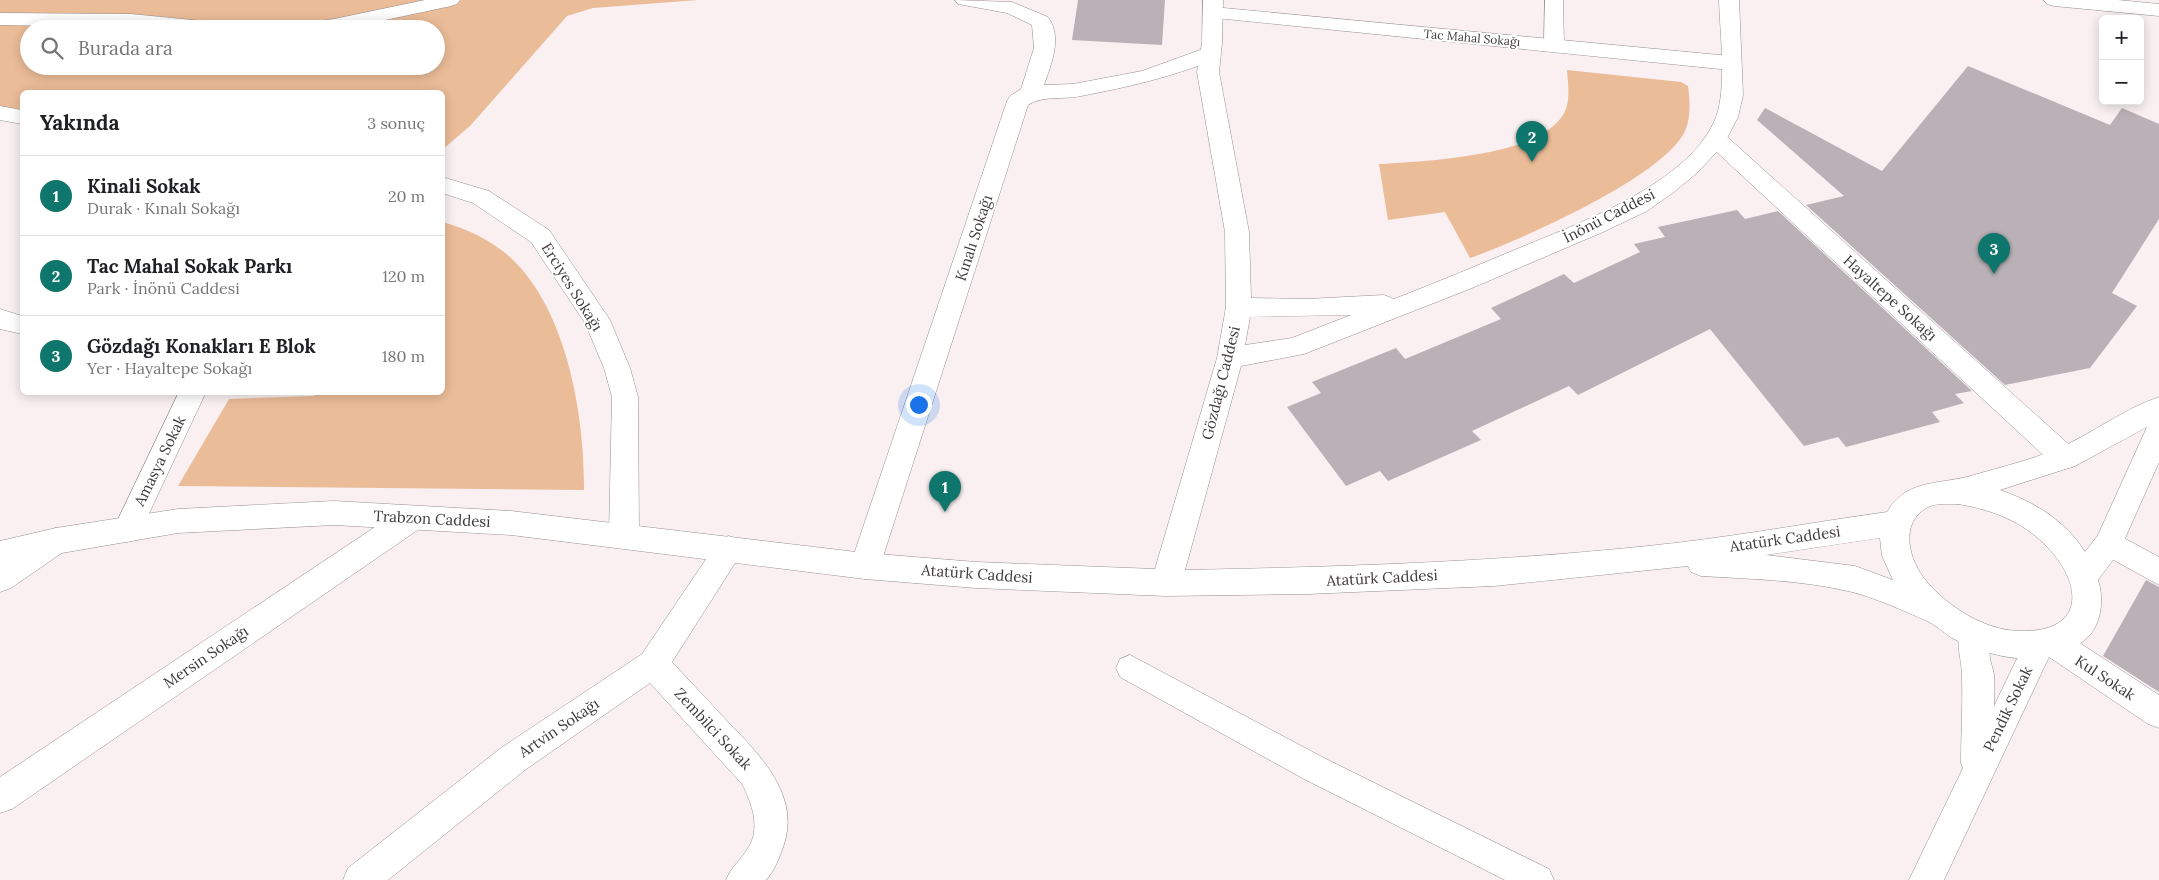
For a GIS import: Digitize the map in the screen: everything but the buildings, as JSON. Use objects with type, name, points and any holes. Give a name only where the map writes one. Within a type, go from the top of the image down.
[{"type":"street","points":[[965,0],[1012,8],[1041,21],[1046,34],[1045,47],[1031,93],[1073,91],[1108,85],[1180,66],[1211,53]]},
{"type":"street","name":"İnönü Caddesi","points":[[1230,358],[1296,347],[1595,226],[1638,205],[1690,167],[1716,139],[1727,117],[1732,95],[1729,0]]},
{"type":"street","points":[[2054,0],[2159,10]]},
{"type":"street","name":"Tac Mahal Sokağı","points":[[1213,6],[1554,46],[1730,63]]},
{"type":"street","name":"Gözdağı Caddesi","points":[[1166,583],[1230,358],[1239,307],[1237,232],[1208,72],[1211,53],[1213,6]]},
{"type":"street","name":"Kınalı Sokağı","points":[[865,566],[1018,101],[1031,93]]},
{"type":"street","points":[[0,113],[20,117]]},
{"type":"street","name":"Hayaltepe Sokağı","points":[[1716,139],[2065,458]]},
{"type":"street","name":"Erciyes Sokağı","points":[[445,185],[481,197],[540,236],[597,320],[617,368],[625,396],[624,535]]},
{"type":"street","points":[[1239,307],[1306,308],[1411,302]]},
{"type":"street","points":[[0,320],[20,325]]},
{"type":"street","name":"Amasya Sokak","points":[[127,530],[192,395]]},
{"type":"street","points":[[1958,492],[2065,458],[2159,408]]},
{"type":"street","points":[[2083,577],[2109,543],[2159,431]]},
{"type":"street","points":[[1650,559],[1788,569],[1855,579],[1941,614],[1973,633],[2006,644],[2045,644],[2065,639],[2082,624],[2088,602],[2083,577],[2068,551],[2051,532],[2030,517],[2006,504],[1982,495],[1958,492],[1937,493],[1918,498],[1904,508],[1896,522],[1893,539],[1900,564],[1916,590],[1941,614]]},
{"type":"street","name":"Trabzon Caddesi","points":[[0,554],[56,541],[178,521],[334,513],[511,522],[865,566]]},
{"type":"street","name":"Mersin Sokağı","points":[[0,797],[412,518]]},
{"type":"street","name":"Atatürk Caddesi","points":[[865,566],[976,575],[1166,583],[1308,582],[1484,573],[1650,559],[1896,522]]},
{"type":"street","points":[[0,579],[56,541]]},
{"type":"street","points":[[2109,543],[2159,572]]},
{"type":"street","name":"Artvin Sokağı","points":[[360,880],[513,759],[653,664],[729,549]]},
{"type":"street","name":"Pendik Sokak","points":[[1973,633],[1978,690],[1976,772]]},
{"type":"street","name":"Kul Sokak","points":[[2045,644],[2159,713]]},
{"type":"street","name":"Pendik Sokak","points":[[1926,880],[1976,772],[2045,644]]},
{"type":"street","name":"Zembilci Sokak","points":[[653,664],[754,773],[769,802],[770,835],[761,860],[743,880]]},
{"type":"lane","points":[[358,20],[452,0]]},
{"type":"lane","points":[[1554,0],[1554,46]]},
{"type":"lane","points":[[0,19],[131,20]]},
{"type":"lane","points":[[1130,668],[1315,769],[1538,880]]},
{"type":"shaded area","points":[[0,0],[698,0],[593,8],[567,16],[470,126],[445,147],[445,90],[20,90],[20,111],[0,106]]},
{"type":"shaded area","points":[[1567,70],[1681,82],[1688,86],[1689,97],[1689,115],[1685,131],[1672,149],[1649,168],[1620,187],[1554,222],[1470,258],[1445,212],[1388,220],[1379,164],[1478,154],[1530,140],[1549,129],[1566,110],[1568,99]]},
{"type":"shaded area","points":[[445,223],[461,228],[479,236],[512,259],[531,281],[547,307],[569,367],[576,399],[581,430],[584,490],[178,486],[229,399],[445,395]]},
{"type":"place","name":"Tac Mahal Sokak Parkı","points":[[1532,162]]},
{"type":"place","name":"Gözdağı Konakları E Blok","points":[[1994,274]]},
{"type":"place","name":"Kinali Sokak","points":[[945,512]]}]
